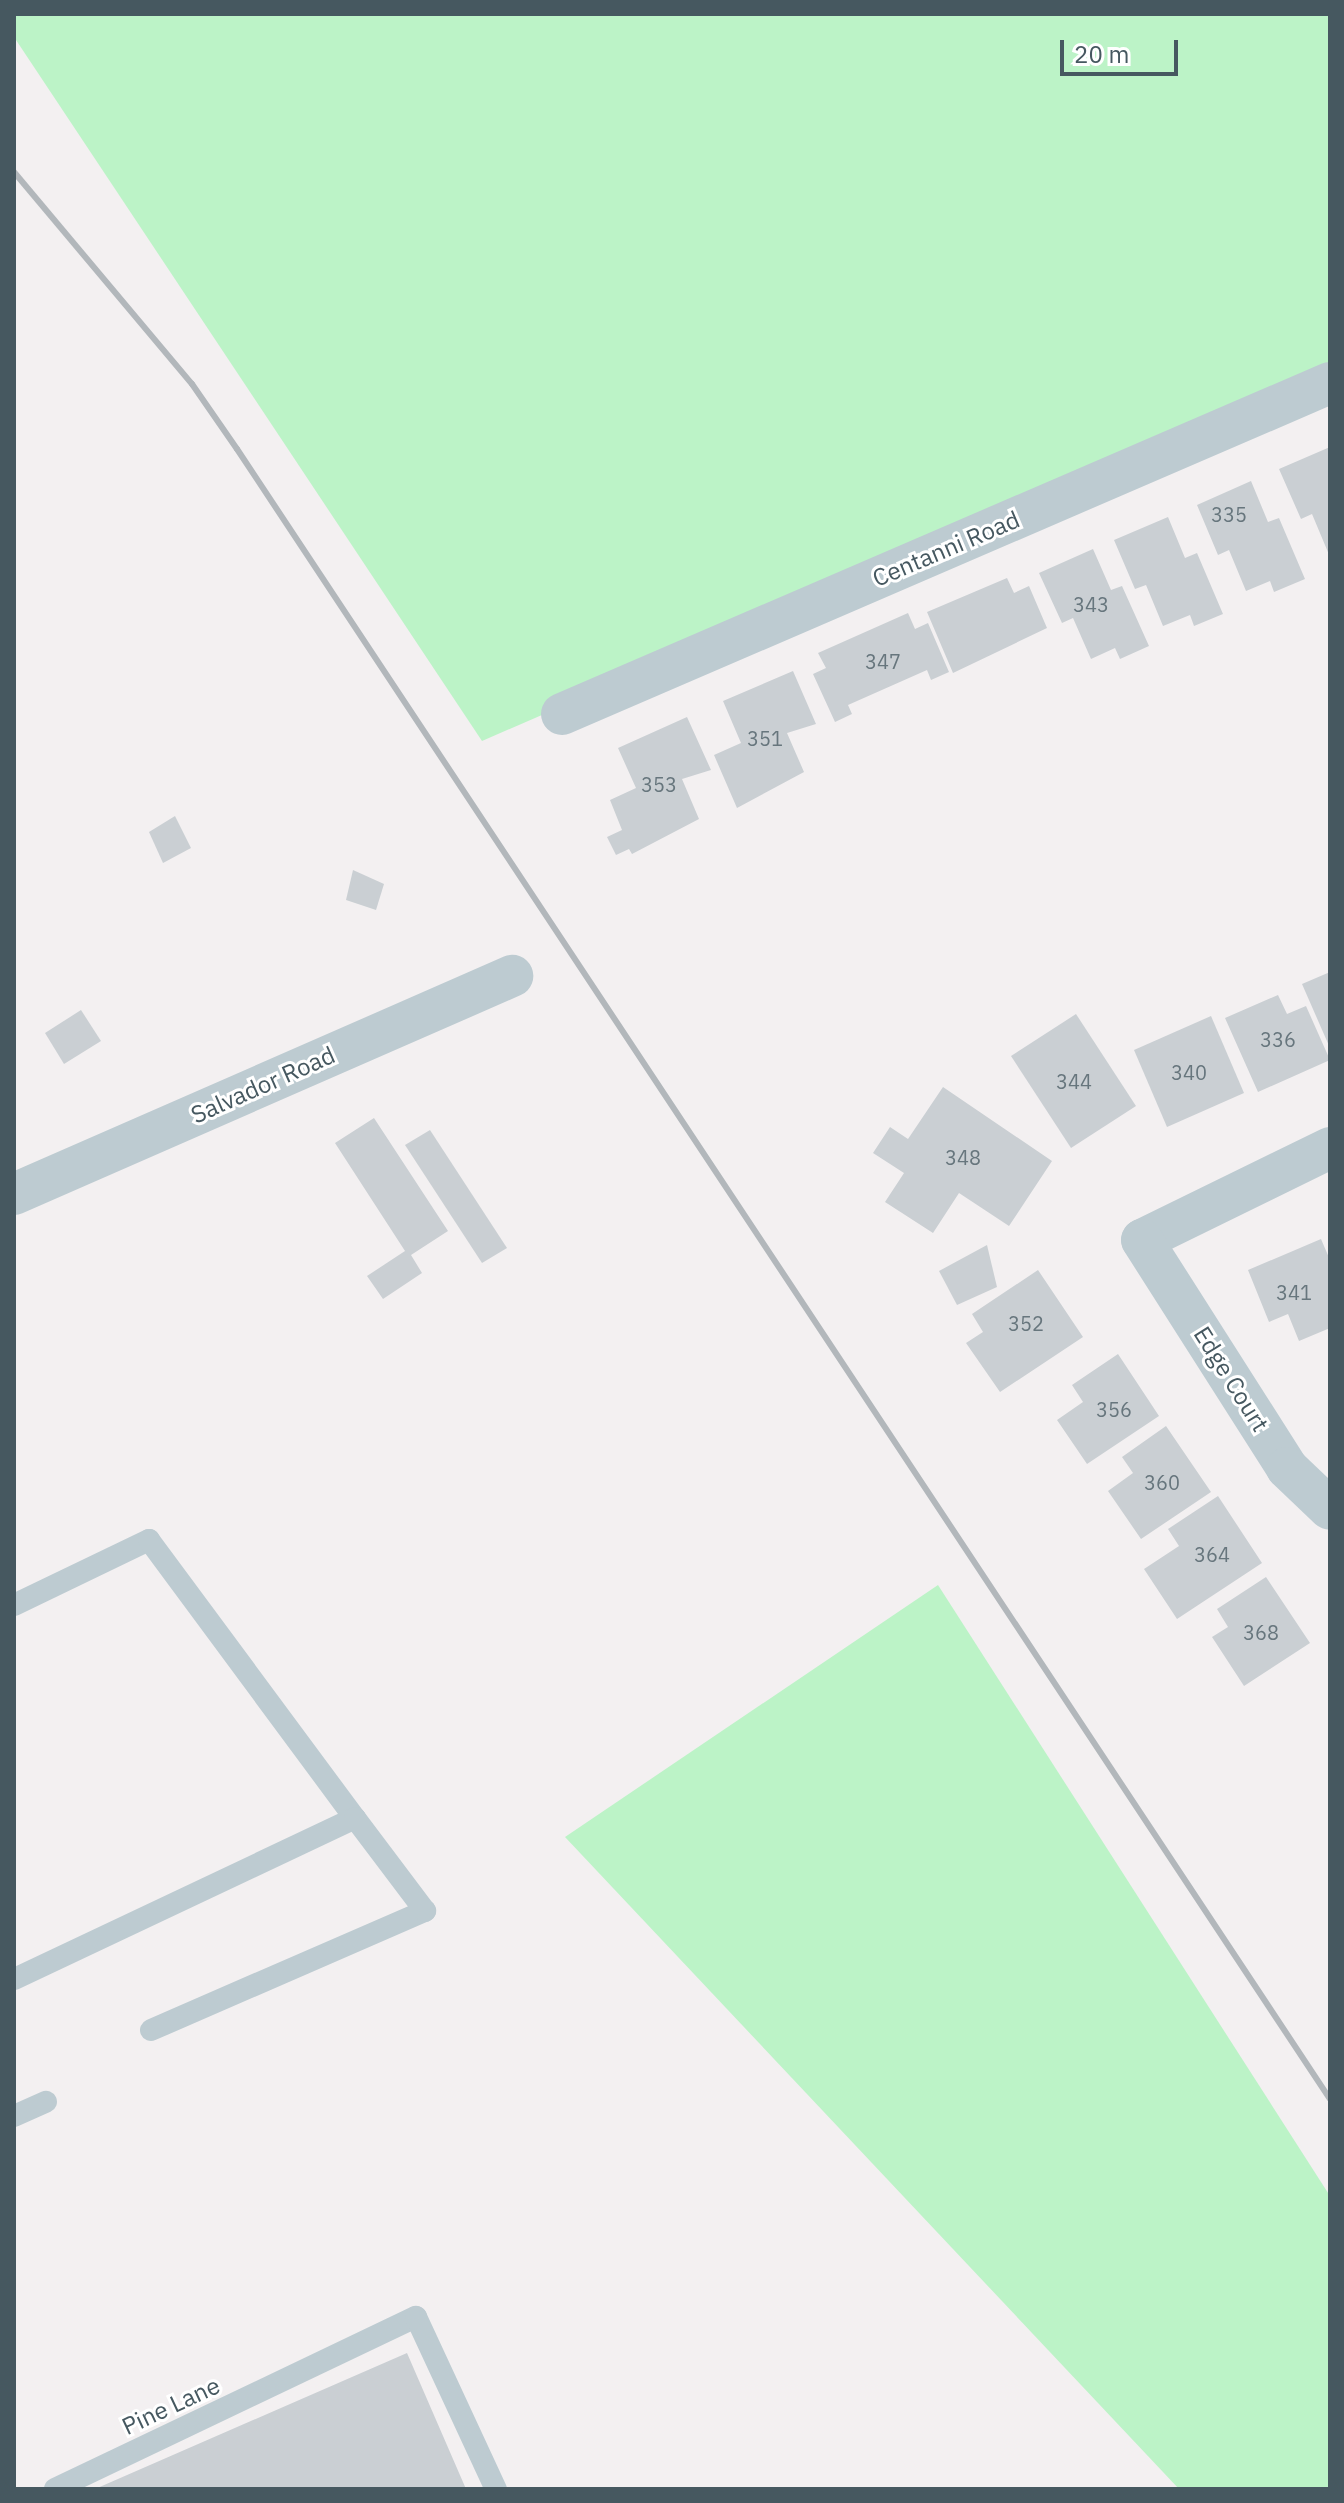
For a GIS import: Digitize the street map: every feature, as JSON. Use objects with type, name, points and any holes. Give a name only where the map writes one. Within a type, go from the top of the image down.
[{"type":"street","name":"Centanni Road","points":[[562,714],[1330,383]]},
{"type":"street","name":"Salvador Road","points":[[14,1194],[512,976]]},
{"type":"street","name":"Edge Court","points":[[1330,1148],[1142,1240],[1287,1468],[1330,1509]]},
{"type":"lane","points":[[14,1605],[149,1540],[425,1911],[151,2030]]},
{"type":"lane","points":[[14,1979],[355,1818]]},
{"type":"lane","points":[[14,2116],[46,2102]]},
{"type":"lane","name":"Pine Lane","points":[[55,2489],[416,2317],[496,2489]]},
{"type":"green space","points":[[14,14],[1330,14],[1330,373],[482,741],[14,37]]},
{"type":"green space","points":[[938,1585],[1330,2196],[1330,2489],[1179,2489],[565,1837]]},
{"type":"building","points":[[1330,447],[1330,557],[1312,514],[1301,519],[1279,469]]},
{"type":"building","points":[[1251,481],[1268,522],[1279,518],[1305,579],[1274,592],[1270,581],[1246,591],[1229,550],[1218,555],[1197,505]]},
{"type":"building","points":[[1168,517],[1185,558],[1197,553],[1223,614],[1194,626],[1190,615],[1163,626],[1146,585],[1135,589],[1114,540]]},
{"type":"building","points":[[1093,549],[1111,590],[1122,586],[1149,646],[1120,659],[1115,648],[1091,659],[1073,618],[1062,623],[1039,573]]},
{"type":"building","points":[[1007,578],[1014,593],[1029,586],[1047,628],[953,673],[927,612]]},
{"type":"building","points":[[908,613],[915,629],[928,623],[949,672],[931,680],[927,670],[848,705],[852,714],[835,722],[813,674],[826,668],[818,653]]},
{"type":"building","points":[[793,671],[816,724],[787,733],[804,772],[737,808],[714,755],[741,743],[723,701]]},
{"type":"building","points":[[687,717],[711,770],[682,779],[699,819],[632,854],[629,849],[616,855],[607,837],[622,830],[610,800],[636,788],[618,748]]},
{"type":"building","points":[[175,816],[191,848],[163,863],[149,832]]},
{"type":"building","points":[[353,870],[384,884],[376,910],[346,900]]},
{"type":"building","points":[[1330,972],[1330,1048],[1302,984]]},
{"type":"building","points":[[1278,995],[1287,1014],[1306,1006],[1330,1060],[1258,1092],[1225,1018]]},
{"type":"building","points":[[81,1010],[101,1041],[64,1064],[45,1033]]},
{"type":"building","points":[[1076,1014],[1136,1106],[1071,1148],[1011,1056]]},
{"type":"building","points":[[1211,1016],[1244,1093],[1167,1127],[1134,1050]]},
{"type":"building","points":[[943,1087],[1052,1161],[1009,1226],[959,1193],[933,1233],[885,1202],[904,1173],[873,1153],[890,1127],[908,1139]]},
{"type":"building","points":[[374,1118],[448,1231],[411,1255],[422,1273],[383,1299],[367,1276],[405,1251],[335,1143]]},
{"type":"building","points":[[430,1130],[507,1248],[482,1263],[405,1145]]},
{"type":"building","points":[[1321,1239],[1330,1260],[1330,1328],[1299,1341],[1288,1314],[1269,1322],[1248,1270]]},
{"type":"building","points":[[987,1245],[997,1287],[957,1305],[939,1271]]},
{"type":"building","points":[[1038,1270],[1083,1337],[1000,1392],[966,1343],[983,1332],[972,1314]]},
{"type":"building","points":[[1118,1354],[1159,1416],[1087,1464],[1057,1420],[1083,1402],[1072,1385]]},
{"type":"building","points":[[1166,1426],[1211,1492],[1141,1539],[1108,1491],[1133,1473],[1122,1457]]},
{"type":"building","points":[[1218,1496],[1262,1563],[1177,1619],[1144,1569],[1179,1546],[1168,1529]]},
{"type":"building","points":[[1266,1577],[1310,1643],[1244,1686],[1212,1637],[1228,1627],[1217,1609]]},
{"type":"building","points":[[407,2353],[466,2489],[95,2489],[274,2411]]},
{"type":"railway","points":[[14,172],[192,384],[237,449],[1330,2099]]}]
